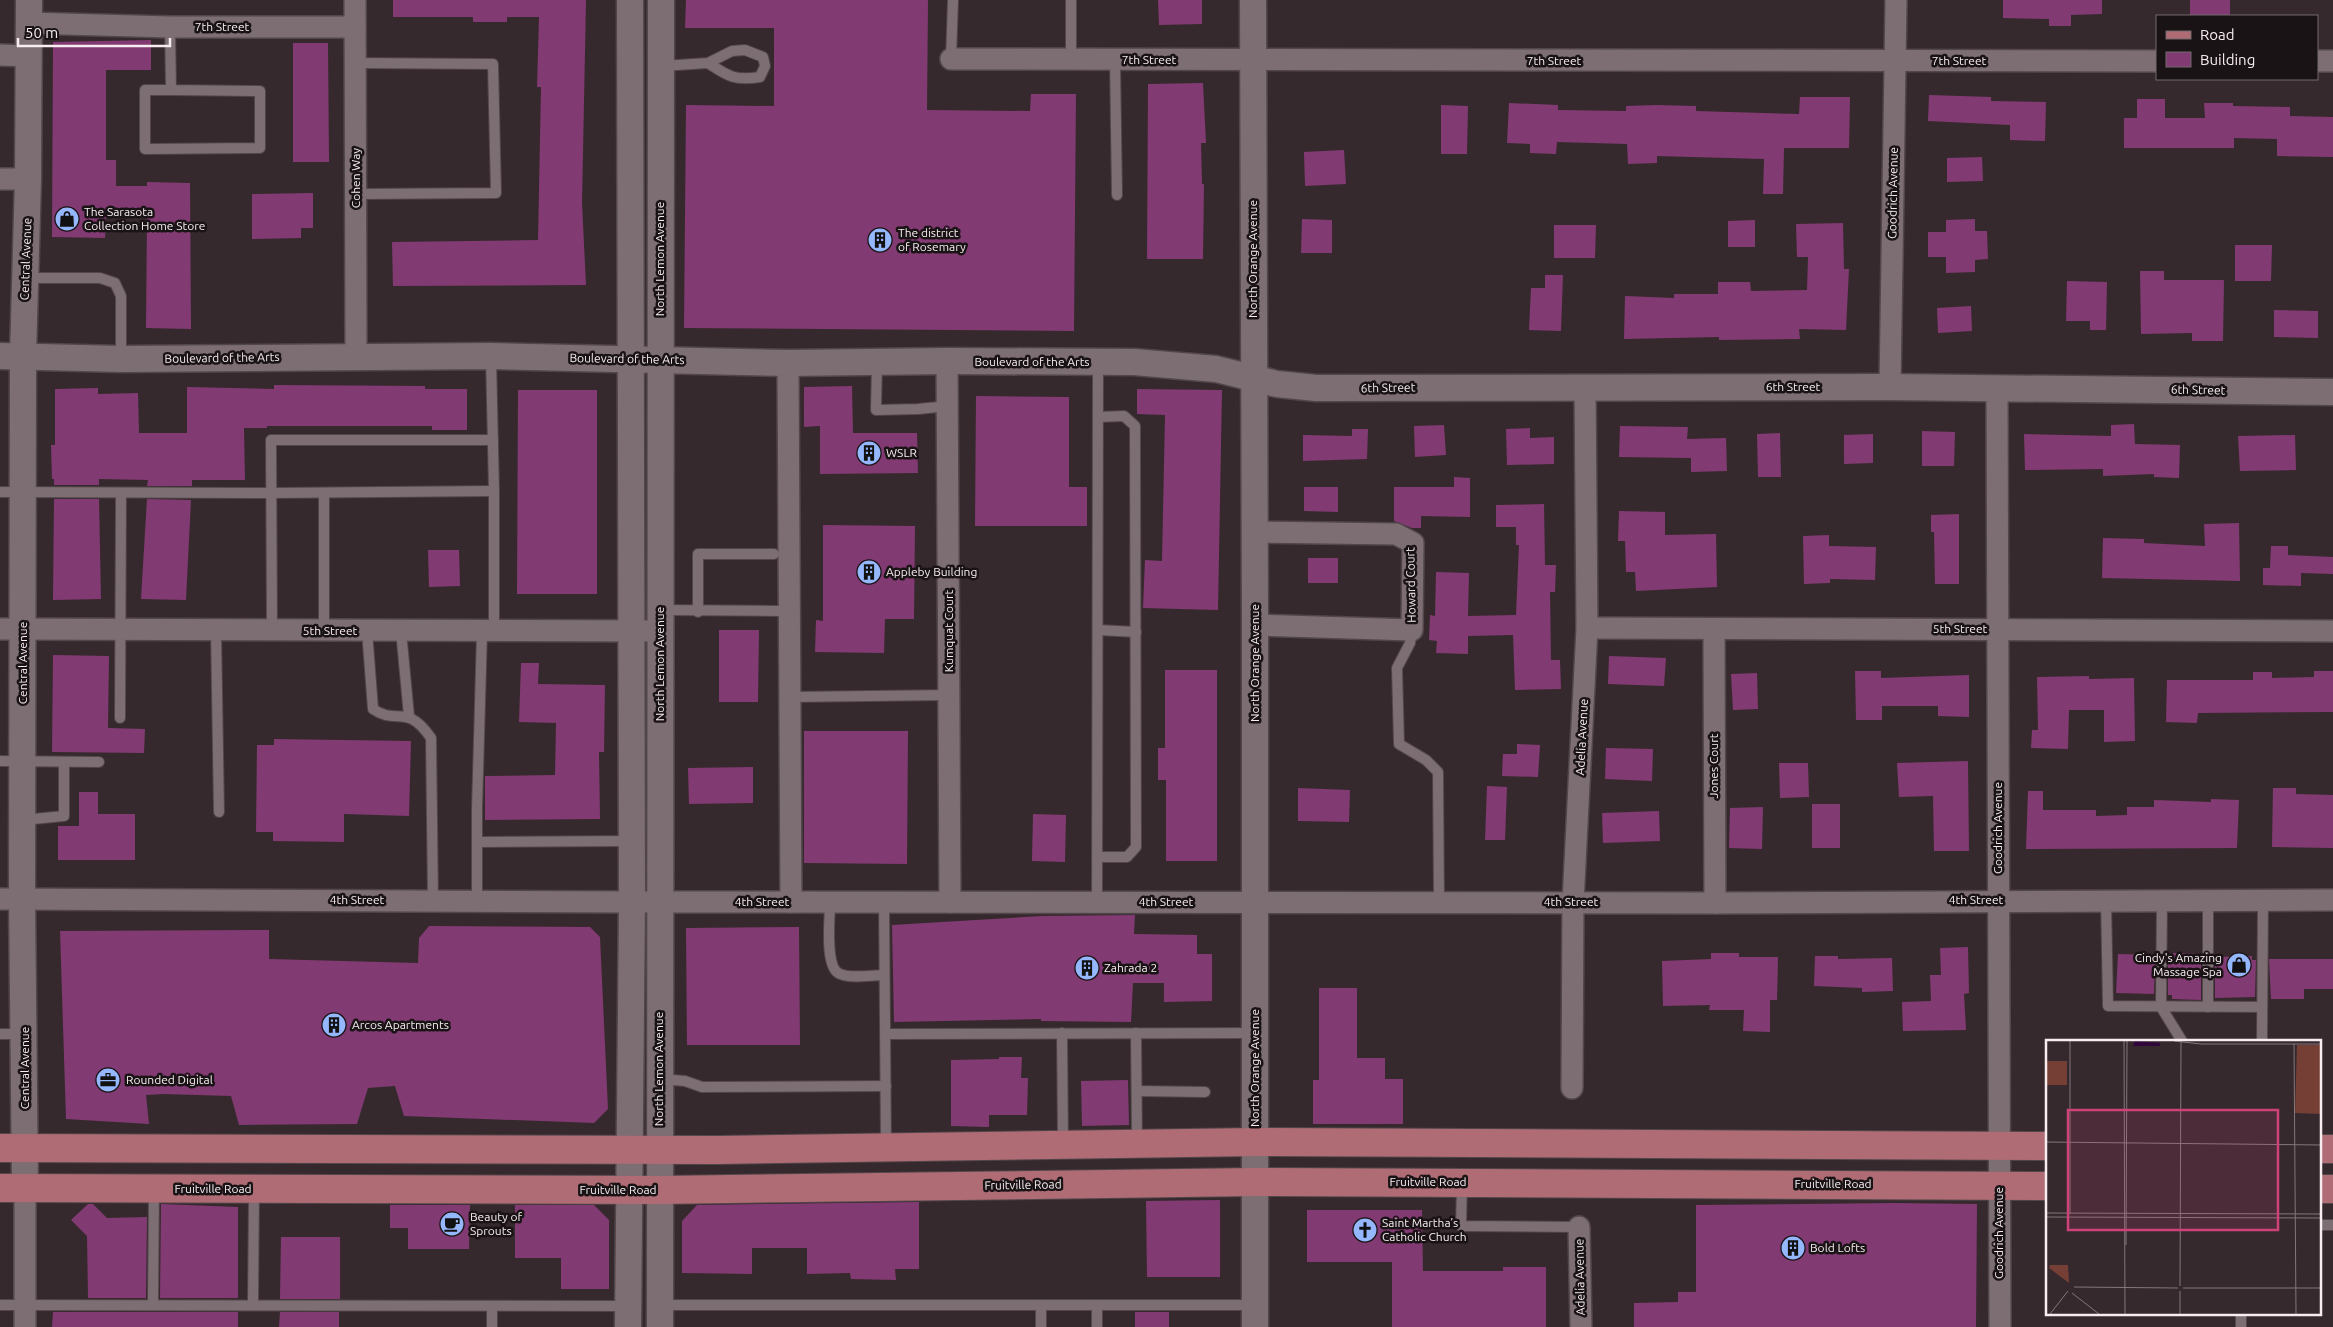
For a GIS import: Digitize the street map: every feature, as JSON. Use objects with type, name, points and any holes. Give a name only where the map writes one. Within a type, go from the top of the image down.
[{"type":"main road","points":[[12,1148],[659,1150],[1255,1142],[2046,1146]]},
{"type":"main road","points":[[2320,1149],[2333,1149]]},
{"type":"main road","name":"Fruitville Road","points":[[13,1187],[659,1190],[1255,1182],[2046,1186]]},
{"type":"main road","points":[[2320,1189],[2333,1189]]},
{"type":"street","name":"Cohen Way","points":[[356,0],[356,356]]},
{"type":"street","points":[[628,1316],[632,902],[630,0]]},
{"type":"street","name":"North Lemon Avenue","points":[[660,1316],[661,0]]},
{"type":"street","name":"North Orange Avenue","points":[[1253,0],[1256,902],[1255,1316]]},
{"type":"street","name":"Goodrich Avenue","points":[[1890,387],[1896,0]]},
{"type":"street","name":"7th Street","points":[[29,11],[170,27],[356,27]]},
{"type":"street","name":"Central Avenue","points":[[24,1327],[25,1305],[13,1187],[12,1148],[11,899],[22,820],[11,760],[12,356],[25,278],[28,179],[29,11]]},
{"type":"street","points":[[0,55],[29,56]]},
{"type":"street","name":"7th Street","points":[[951,59],[1071,61],[2156,61]]},
{"type":"street","points":[[2318,61],[2333,61]]},
{"type":"street","points":[[0,179],[28,179]]},
{"type":"street","name":"Boulevard of the Arts","points":[[12,356],[121,359],[491,356],[788,364],[947,361],[1098,362],[1202,367],[1253,379]]},
{"type":"street","name":"Kumquat Court","points":[[947,361],[950,902]]},
{"type":"street","points":[[788,364],[791,902]]},
{"type":"street","name":"6th Street","points":[[1253,379],[1277,384],[1316,388],[1585,386],[1890,387],[2333,392]]},
{"type":"street","name":"Adelia Avenue","points":[[1572,1088],[1573,902],[1587,628],[1585,386]]},
{"type":"street","name":"Goodrich Avenue","points":[[1997,388],[2000,1327]]},
{"type":"street","name":"Howard Court","points":[[1254,532],[1396,534],[1413,543],[1412,630],[1255,625]]},
{"type":"street","name":"5th Street","points":[[11,629],[632,632],[660,621]]},
{"type":"street","name":"5th Street","points":[[1587,628],[2333,631]]},
{"type":"street","name":"Jones Court","points":[[1714,629],[1715,903]]},
{"type":"street","name":"4th Street","points":[[11,899],[476,902],[1097,901],[1715,903],[1998,900],[2333,900]]},
{"type":"street","name":"Adelia Avenue","points":[[1579,1228],[1581,1327]]},
{"type":"lane","points":[[951,59],[953,0]]},
{"type":"lane","points":[[1071,0],[1071,61]]},
{"type":"lane","points":[[170,27],[171,90]]},
{"type":"lane","points":[[661,66],[708,63],[732,51],[745,50],[763,57],[765,66],[760,77],[741,80],[726,76],[708,63]]},
{"type":"lane","points":[[1115,61],[1116,194]]},
{"type":"lane","points":[[356,63],[492,64],[496,193],[357,194]]},
{"type":"lane","points":[[145,90],[171,90],[260,91],[260,148],[145,149],[145,90]]},
{"type":"lane","points":[[25,278],[100,278],[115,283],[121,296],[121,359]]},
{"type":"lane","points":[[476,902],[476,842],[494,491],[491,356]]},
{"type":"lane","points":[[877,362],[876,410],[948,406]]},
{"type":"lane","points":[[1097,901],[1098,362]]},
{"type":"lane","points":[[1097,857],[1127,857],[1136,847],[1136,426],[1124,416],[1098,417]]},
{"type":"lane","points":[[272,631],[272,440],[493,440]]},
{"type":"lane","points":[[12,492],[324,493],[494,491]]},
{"type":"lane","points":[[120,718],[121,493]]},
{"type":"lane","points":[[324,493],[324,631]]},
{"type":"lane","points":[[698,612],[698,554],[774,554]]},
{"type":"lane","points":[[660,621],[698,612],[779,611]]},
{"type":"lane","points":[[1098,630],[1136,632]]},
{"type":"lane","points":[[1412,630],[1410,643],[1398,668],[1399,744],[1426,760],[1438,772],[1439,902]]},
{"type":"lane","points":[[216,631],[219,812]]},
{"type":"lane","points":[[367,631],[373,709],[380,714],[409,716],[421,723],[431,738],[434,901]]},
{"type":"lane","points":[[401,631],[409,716]]},
{"type":"lane","points":[[790,697],[949,695]]},
{"type":"lane","points":[[11,760],[99,762]]},
{"type":"lane","points":[[22,820],[64,816],[64,762]]},
{"type":"lane","points":[[476,842],[632,841]]},
{"type":"lane","points":[[2106,900],[2108,1006],[2262,1007]]},
{"type":"lane","points":[[2162,900],[2161,1007],[2181,1040]]},
{"type":"lane","points":[[2208,900],[2208,1007]]},
{"type":"lane","points":[[2262,1040],[2263,900]]},
{"type":"lane","points":[[830,902],[830,957],[833,968],[841,974],[884,974]]},
{"type":"lane","points":[[884,902],[886,1147]]},
{"type":"lane","points":[[1062,1033],[1063,1144]]},
{"type":"lane","points":[[1136,1033],[1137,1143]]},
{"type":"lane","points":[[885,1034],[1255,1033]]},
{"type":"lane","points":[[659,1079],[685,1081],[702,1087],[886,1086]]},
{"type":"lane","points":[[1137,1091],[1205,1092]]},
{"type":"lane","points":[[1462,1182],[1461,1226],[1579,1228]]},
{"type":"lane","points":[[152,1305],[154,1188]]},
{"type":"lane","points":[[252,1305],[254,1189]]},
{"type":"lane","points":[[2320,1225],[2333,1225]]},
{"type":"lane","points":[[0,1305],[492,1306],[628,1316]]},
{"type":"lane","points":[[1041,1305],[1041,1327]]},
{"type":"lane","points":[[1097,1305],[1098,1327]]},
{"type":"lane","points":[[660,1316],[1097,1305],[1255,1316]]},
{"type":"lane","points":[[492,1306],[492,1327]]},
{"type":"lane","points":[[2241,1314],[2241,1327]]},
{"type":"building","points":[[393,0],[586,0],[582,203],[586,285],[393,286],[392,242],[538,240],[541,87],[537,87],[539,17],[507,17],[507,22],[473,22],[473,17],[393,17]]},
{"type":"building","name":"The district of Rosemary","points":[[686,0],[928,0],[927,110],[1030,111],[1031,94],[1076,94],[1074,331],[684,328],[686,105],[774,106],[774,28],[685,28]]},
{"type":"building","points":[[1158,0],[1202,0],[1202,24],[1159,25]]},
{"type":"building","points":[[2003,0],[2102,0],[2102,14],[2071,15],[2071,26],[2049,26],[2049,19],[2003,18]]},
{"type":"building","points":[[2190,0],[2230,0],[2230,15],[2190,15]]},
{"type":"building","points":[[151,40],[151,70],[106,70],[106,160],[116,160],[116,186],[147,186],[147,182],[190,183],[191,329],[146,328],[147,215],[106,215],[105,238],[52,237],[53,42]]},
{"type":"building","points":[[293,43],[328,43],[329,162],[293,162]]},
{"type":"building","points":[[1203,83],[1206,143],[1201,143],[1202,184],[1204,184],[1203,259],[1147,259],[1148,84]]},
{"type":"building","points":[[1929,95],[1991,97],[1991,101],[2046,102],[2045,141],[2010,140],[2010,125],[1928,121]]},
{"type":"building","points":[[1800,97],[1850,97],[1849,148],[1784,148],[1783,194],[1763,194],[1764,159],[1657,156],[1657,163],[1628,164],[1627,144],[1557,142],[1556,154],[1530,153],[1530,144],[1507,143],[1509,103],[1558,105],[1558,110],[1626,111],[1626,106],[1656,105],[1696,106],[1696,111],[1799,114]]},
{"type":"building","points":[[2137,99],[2165,99],[2165,118],[2205,118],[2204,103],[2233,103],[2233,106],[2290,107],[2290,116],[2333,117],[2333,157],[2277,156],[2277,139],[2234,138],[2234,148],[2124,148],[2124,118],[2137,118]]},
{"type":"building","points":[[1441,105],[1468,106],[1467,154],[1441,154]]},
{"type":"building","points":[[1344,150],[1346,184],[1305,186],[1304,152]]},
{"type":"building","points":[[1982,157],[1983,181],[1947,182],[1947,158]]},
{"type":"building","points":[[313,193],[313,228],[301,228],[301,238],[252,239],[252,194]]},
{"type":"building","points":[[1302,219],[1332,220],[1332,253],[1301,253]]},
{"type":"building","points":[[1975,219],[1975,231],[1987,231],[1988,259],[1975,260],[1975,272],[1946,273],[1946,257],[1928,257],[1928,232],[1946,232],[1946,220]]},
{"type":"building","points":[[1755,220],[1755,247],[1728,247],[1728,221]]},
{"type":"building","points":[[1843,223],[1844,269],[1849,269],[1846,330],[1799,329],[1800,339],[1719,340],[1719,337],[1624,339],[1625,296],[1674,298],[1674,294],[1718,294],[1718,282],[1750,282],[1751,291],[1807,290],[1808,257],[1797,257],[1796,224]]},
{"type":"building","points":[[1554,225],[1596,225],[1595,258],[1554,258]]},
{"type":"building","points":[[2235,245],[2272,245],[2271,281],[2235,281]]},
{"type":"building","points":[[2140,271],[2164,271],[2164,280],[2224,280],[2223,341],[2192,341],[2192,333],[2141,334]]},
{"type":"building","points":[[1545,275],[1563,275],[1561,331],[1529,330],[1531,288],[1545,288]]},
{"type":"building","points":[[2067,281],[2107,282],[2106,330],[2090,330],[2090,321],[2066,321]]},
{"type":"building","points":[[1971,306],[1972,331],[1938,333],[1937,308]]},
{"type":"building","points":[[2274,310],[2318,311],[2318,338],[2274,337]]},
{"type":"building","points":[[274,385],[425,386],[425,389],[467,389],[467,430],[432,430],[432,426],[267,426],[267,428],[244,428],[245,480],[192,480],[192,486],[147,486],[148,480],[99,479],[99,485],[54,485],[54,479],[52,479],[51,445],[55,445],[55,389],[98,388],[98,394],[138,393],[139,433],[187,433],[187,387],[274,389]]},
{"type":"building","name":"WSLR","points":[[852,386],[853,433],[917,433],[918,473],[820,474],[820,426],[804,427],[804,387]]},
{"type":"building","points":[[1137,389],[1222,390],[1218,610],[1143,608],[1145,560],[1162,561],[1165,415],[1137,414]]},
{"type":"building","points":[[518,390],[597,390],[597,594],[517,594]]},
{"type":"building","points":[[976,396],[1069,397],[1069,487],[1087,487],[1087,526],[975,526]]},
{"type":"building","points":[[2134,424],[2135,444],[2180,445],[2179,478],[2154,477],[2154,474],[2103,476],[2103,469],[2025,470],[2024,434],[2111,436],[2111,425]]},
{"type":"building","points":[[1444,425],[1446,455],[1415,457],[1414,426]]},
{"type":"building","points":[[1620,426],[1688,427],[1687,439],[1726,438],[1727,471],[1691,472],[1691,458],[1619,457]]},
{"type":"building","points":[[1530,428],[1530,438],[1554,437],[1554,464],[1507,465],[1506,429]]},
{"type":"building","points":[[1352,429],[1368,429],[1367,459],[1303,461],[1303,435],[1352,436]]},
{"type":"building","points":[[1922,431],[1955,432],[1954,466],[1922,466]]},
{"type":"building","points":[[1780,433],[1781,477],[1758,477],[1757,434]]},
{"type":"building","points":[[1873,434],[1873,463],[1844,464],[1844,435]]},
{"type":"building","points":[[2295,435],[2296,470],[2240,471],[2238,436]]},
{"type":"building","points":[[1454,477],[1470,478],[1470,517],[1421,516],[1421,528],[1412,528],[1394,521],[1394,487],[1454,487]]},
{"type":"building","points":[[1304,487],[1338,487],[1338,512],[1304,511]]},
{"type":"building","points":[[54,499],[99,499],[101,599],[53,600]]},
{"type":"building","points":[[147,499],[191,500],[186,600],[141,599]]},
{"type":"building","points":[[1544,504],[1545,565],[1556,565],[1555,592],[1550,592],[1551,660],[1560,660],[1561,689],[1515,690],[1513,635],[1468,636],[1468,654],[1436,653],[1437,641],[1429,640],[1430,615],[1435,616],[1436,572],[1469,573],[1468,616],[1516,615],[1519,545],[1516,545],[1516,527],[1496,527],[1496,505]]},
{"type":"building","points":[[1619,511],[1665,512],[1665,535],[1716,534],[1717,587],[1636,591],[1635,572],[1626,572],[1625,541],[1618,541]]},
{"type":"building","points":[[1959,514],[1959,584],[1935,584],[1934,532],[1931,532],[1931,515]]},
{"type":"building","points":[[2239,523],[2240,581],[2102,578],[2103,538],[2144,539],[2144,543],[2205,546],[2204,524]]},
{"type":"building","name":"Appleby Building","points":[[823,525],[915,526],[914,619],[885,619],[884,653],[815,652],[816,620],[823,621]]},
{"type":"building","points":[[1829,535],[1829,546],[1876,547],[1875,580],[1830,579],[1830,583],[1804,584],[1803,536]]},
{"type":"building","points":[[2271,546],[2288,546],[2288,555],[2333,557],[2333,574],[2301,573],[2301,586],[2263,585],[2263,568],[2270,568]]},
{"type":"building","points":[[428,550],[459,550],[460,586],[429,587]]},
{"type":"building","points":[[1308,558],[1338,558],[1338,583],[1308,583]]},
{"type":"building","points":[[719,630],[759,630],[758,702],[719,702]]},
{"type":"building","points":[[53,655],[109,656],[108,728],[145,729],[144,753],[52,752]]},
{"type":"building","points":[[1609,656],[1666,658],[1664,686],[1608,684]]},
{"type":"building","points":[[521,663],[539,663],[538,684],[605,685],[604,752],[599,752],[600,819],[485,820],[485,776],[555,775],[556,723],[519,722]]},
{"type":"building","points":[[1165,670],[1217,670],[1217,861],[1166,861],[1166,780],[1158,780],[1158,748],[1165,748]]},
{"type":"building","points":[[1855,671],[1881,671],[1881,678],[1969,675],[1969,717],[1938,716],[1938,706],[1882,706],[1882,720],[1856,720]]},
{"type":"building","points":[[2314,671],[2333,671],[2333,712],[2198,713],[2197,723],[2166,722],[2167,680],[2253,680],[2253,672],[2272,672],[2272,678],[2314,677]]},
{"type":"building","points":[[1757,673],[1758,709],[1733,710],[1731,674]]},
{"type":"building","points":[[2089,676],[2089,679],[2134,678],[2135,741],[2104,742],[2104,710],[2069,710],[2068,749],[2031,748],[2032,730],[2038,730],[2037,677]]},
{"type":"building","points":[[804,731],[908,731],[907,864],[804,863]]},
{"type":"building","points":[[274,739],[411,741],[409,816],[344,814],[344,842],[273,841],[273,832],[256,832],[257,745],[274,745]]},
{"type":"building","points":[[1517,744],[1540,745],[1538,777],[1502,776],[1503,754],[1517,754]]},
{"type":"building","points":[[1606,748],[1653,749],[1652,781],[1605,779]]},
{"type":"building","points":[[1968,761],[1969,851],[1934,851],[1933,796],[1899,797],[1897,763]]},
{"type":"building","points":[[1779,763],[1808,763],[1809,797],[1780,798]]},
{"type":"building","points":[[753,767],[753,803],[689,804],[688,768]]},
{"type":"building","points":[[1487,786],[1507,787],[1505,840],[1485,840]]},
{"type":"building","points":[[1298,788],[1350,790],[1349,822],[1298,821]]},
{"type":"building","points":[[2273,788],[2296,788],[2296,794],[2333,795],[2333,848],[2272,847]]},
{"type":"building","points":[[2028,791],[2043,791],[2043,810],[2096,810],[2096,816],[2127,815],[2127,807],[2154,807],[2154,800],[2211,802],[2211,799],[2239,800],[2237,848],[2026,849]]},
{"type":"building","points":[[79,792],[98,792],[98,814],[135,814],[135,860],[58,860],[58,826],[79,826]]},
{"type":"building","points":[[1812,804],[1840,804],[1840,848],[1812,848]]},
{"type":"building","points":[[1763,807],[1762,849],[1729,848],[1730,808]]},
{"type":"building","points":[[1659,811],[1660,841],[1603,843],[1602,813]]},
{"type":"building","points":[[1033,814],[1066,815],[1065,862],[1032,861]]},
{"type":"building","points":[[1135,915],[1134,934],[1197,935],[1197,954],[1212,954],[1212,1001],[1164,1002],[1164,983],[1133,983],[1131,1022],[1041,1021],[1041,1019],[894,1022],[892,925],[1041,916]]},
{"type":"building","name":"Arcos Apartments","points":[[429,926],[590,927],[600,937],[608,1109],[594,1123],[404,1116],[395,1086],[368,1088],[357,1124],[239,1125],[231,1096],[163,1094],[146,1095],[149,1124],[66,1119],[60,931],[269,930],[269,959],[418,963],[419,938]]},
{"type":"building","points":[[799,927],[800,1045],[687,1045],[686,928]]},
{"type":"building","points":[[1968,947],[1969,993],[1964,994],[1966,1030],[1903,1031],[1902,1002],[1931,1001],[1930,975],[1941,975],[1940,948]]},
{"type":"building","points":[[1711,953],[1739,953],[1739,957],[1778,957],[1777,1000],[1770,1000],[1770,1032],[1743,1031],[1744,1010],[1709,1010],[1710,1005],[1663,1006],[1662,961],[1711,959]]},
{"type":"building","points":[[2173,953],[2201,954],[2201,1000],[2172,999],[2172,995],[2168,995],[2168,955],[2173,955]]},
{"type":"building","points":[[2118,954],[2155,955],[2154,994],[2116,993]]},
{"type":"building","points":[[1815,956],[1838,956],[1838,959],[1892,958],[1893,991],[1862,992],[1862,988],[1814,986]]},
{"type":"building","points":[[2252,956],[2252,960],[2256,960],[2255,997],[2215,998],[2215,957]]},
{"type":"building","points":[[2269,959],[2333,959],[2333,989],[2304,989],[2304,999],[2271,999]]},
{"type":"building","points":[[1319,988],[1357,988],[1357,1058],[1385,1058],[1385,1079],[1403,1079],[1403,1124],[1313,1124],[1313,1080],[1319,1080]]},
{"type":"building","points":[[999,1057],[1022,1057],[1021,1078],[1028,1078],[1027,1115],[989,1115],[989,1127],[951,1126],[951,1060],[999,1059]]},
{"type":"building","points":[[1128,1080],[1129,1125],[1082,1126],[1081,1081]]},
{"type":"building","points":[[1220,1200],[1220,1277],[1147,1277],[1146,1201]]},
{"type":"building","points":[[919,1202],[919,1269],[895,1269],[896,1280],[851,1279],[850,1273],[807,1274],[807,1248],[752,1248],[752,1274],[682,1273],[682,1221],[697,1205]]},
{"type":"building","points":[[88,1204],[93,1204],[107,1218],[147,1217],[146,1298],[88,1298],[87,1236],[71,1220]]},
{"type":"building","points":[[161,1204],[238,1207],[238,1298],[160,1298]]},
{"type":"building","name":"Bold Lofts","points":[[1977,1204],[1976,1327],[1634,1327],[1634,1303],[1678,1302],[1678,1292],[1696,1292],[1696,1205]]},
{"type":"building","points":[[390,1205],[470,1205],[469,1249],[408,1249],[408,1228],[390,1228]]},
{"type":"building","points":[[515,1205],[594,1205],[609,1220],[609,1289],[561,1289],[561,1258],[515,1258]]},
{"type":"building","points":[[1307,1210],[1422,1210],[1423,1271],[1503,1271],[1503,1267],[1546,1267],[1546,1327],[1392,1327],[1392,1262],[1307,1262]]},
{"type":"building","points":[[281,1237],[340,1237],[340,1299],[280,1299]]},
{"type":"building","points":[[53,1312],[238,1312],[238,1327],[52,1327]]},
{"type":"building","points":[[280,1312],[339,1312],[339,1327],[279,1327]]},
{"type":"building","points":[[1135,1312],[1169,1312],[1169,1327],[1135,1327]]},
{"type":"place","name":"The Sarasota Collection Home Store","points":[[67,219]]},
{"type":"place","name":"The district of Rosemary","points":[[880,240]]},
{"type":"place","name":"WSLR","points":[[869,453]]},
{"type":"place","name":"Appleby Building","points":[[869,572]]},
{"type":"place","name":"Cindy's Amazing Massage Spa","points":[[2239,965]]},
{"type":"place","name":"Zahrada 2","points":[[1087,968]]},
{"type":"place","name":"Arcos Apartments","points":[[334,1025]]},
{"type":"place","name":"Rounded Digital","points":[[108,1080]]},
{"type":"place","name":"Beauty of Sprouts","points":[[452,1224]]},
{"type":"place","name":"Saint Martha’s Catholic Church","points":[[1365,1230]]},
{"type":"place","name":"Bold Lofts","points":[[1793,1248]]}]
